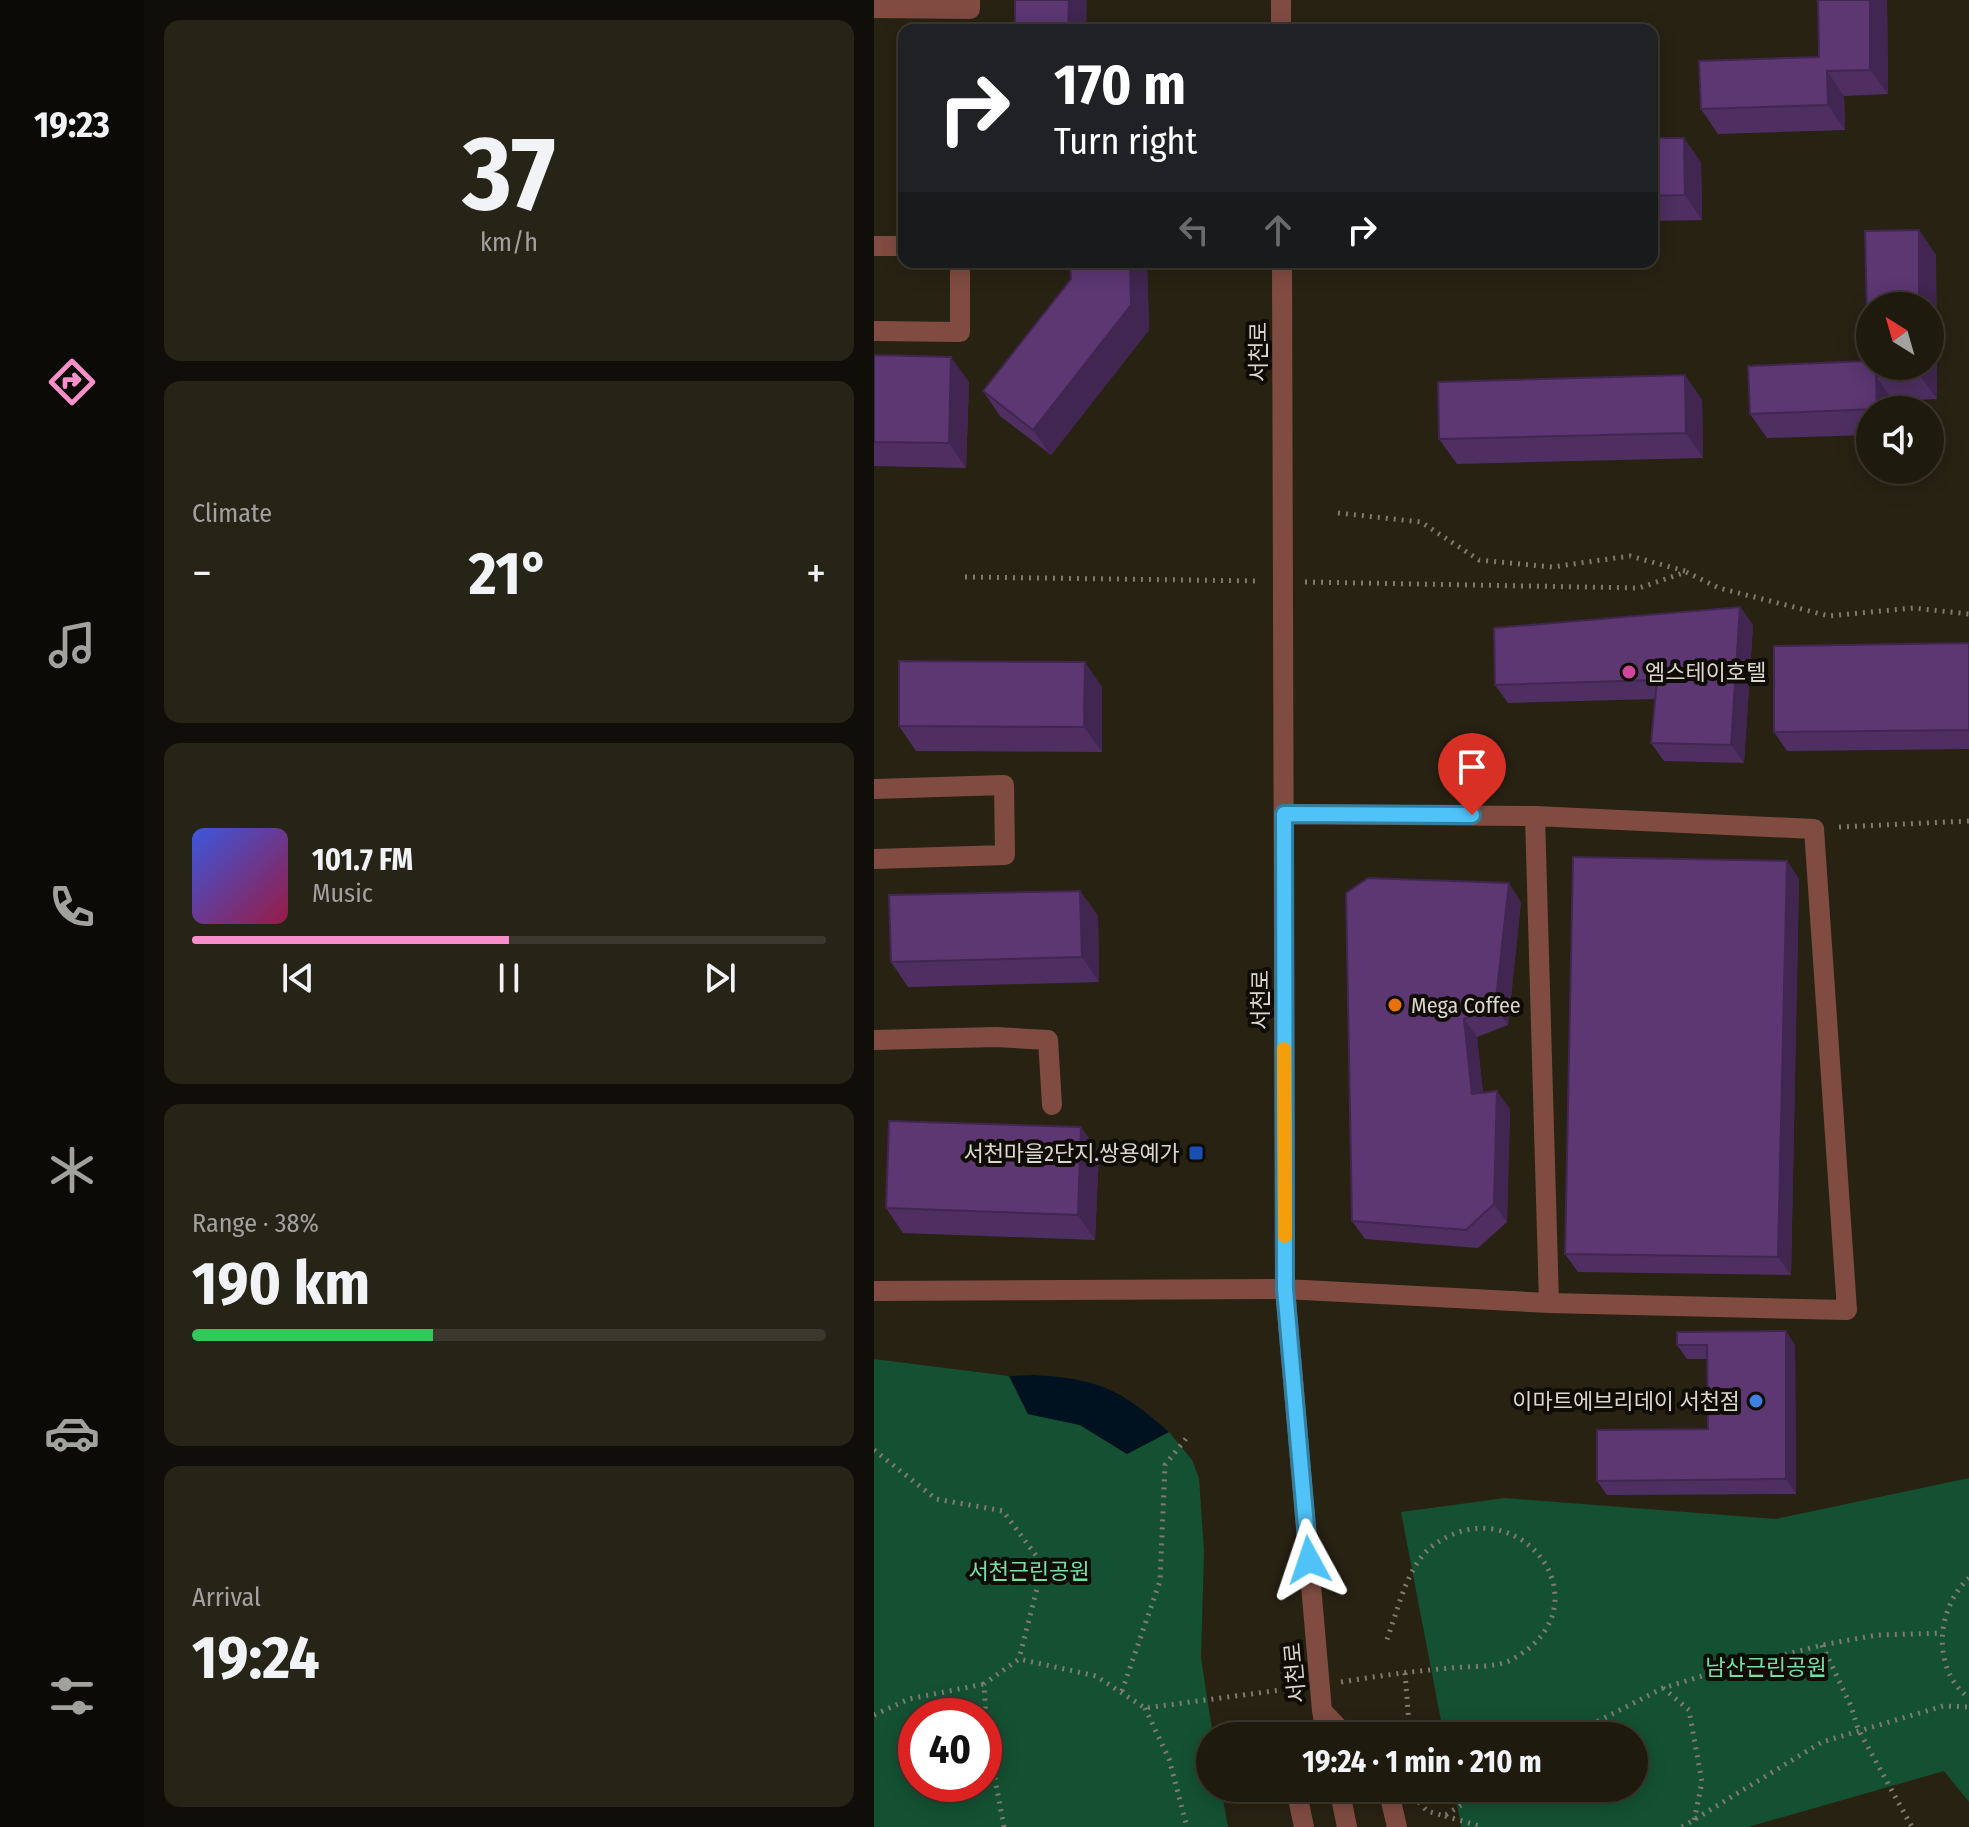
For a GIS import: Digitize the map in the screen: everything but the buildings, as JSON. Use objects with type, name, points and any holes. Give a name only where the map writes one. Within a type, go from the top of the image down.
[{"type":"street","points":[[874,8],[970,9],[970,0]]},
{"type":"street","points":[[1281,0],[1281,24]]},
{"type":"street","points":[[874,246],[898,246]]},
{"type":"street","points":[[874,331],[960,332],[960,268]]},
{"type":"street","name":"서천로","points":[[1282,268],[1285,1289],[1324,1722]]},
{"type":"street","points":[[874,789],[1004,785],[1005,855],[874,859]]},
{"type":"street","points":[[874,1291],[1285,1289],[1549,1303],[1847,1310],[1814,829],[1535,816],[1284,814]]},
{"type":"street","points":[[1535,816],[1549,1303]]},
{"type":"street","points":[[874,1040],[996,1037],[1048,1040],[1052,1105]]},
{"type":"street","points":[[1319,1722],[1322,1711]]},
{"type":"street","points":[[1322,1711],[1333,1722]]},
{"type":"street","points":[[1299,1802],[1304,1827]]},
{"type":"street","points":[[1342,1802],[1347,1827]]},
{"type":"street","points":[[1391,1802],[1397,1827]]},
{"type":"path","points":[[1338,513],[1421,522],[1479,560],[1552,567],[1630,556],[1686,572],[1719,588],[1829,616],[1913,608],[1969,614]]},
{"type":"path","points":[[1639,588],[1686,572]]},
{"type":"path","points":[[1814,829],[1969,821]]},
{"type":"path","points":[[1122,1691],[1160,1581],[1165,1465],[1188,1436]]},
{"type":"path","points":[[874,1450],[936,1499],[1003,1511],[1043,1565],[1019,1659],[984,1684],[909,1699],[874,1715]]},
{"type":"path","points":[[1386,1642],[1416,1565],[1430,1549],[1454,1535],[1482,1527],[1509,1531],[1535,1553],[1551,1575],[1558,1605],[1541,1641],[1508,1662],[1415,1671]]},
{"type":"path","points":[[1969,1578],[1951,1599],[1941,1633],[1948,1672],[1969,1698]]},
{"type":"path","points":[[1596,1722],[1663,1688],[1822,1645],[1877,1635],[1941,1633]]},
{"type":"path","points":[[1822,1645],[1851,1706],[1858,1729],[1912,1827]]},
{"type":"path","points":[[1019,1659],[1096,1676],[1145,1708],[1169,1759],[1187,1827]]},
{"type":"path","points":[[1405,1673],[1409,1722]]},
{"type":"path","points":[[984,1684],[987,1736],[1004,1827]]},
{"type":"path","points":[[1663,1688],[1689,1710],[1702,1782],[1694,1822]]},
{"type":"path","points":[[1145,1708],[1218,1699]]},
{"type":"path","points":[[1682,1827],[1822,1742],[1943,1706],[1969,1707]]},
{"type":"path","points":[[1419,1802],[1427,1811],[1483,1827]]},
{"type":"path","points":[[1444,1816],[1466,1802]]},
{"type":"green space","name":"서천근린공원","points":[[874,1359],[1009,1376],[1028,1414],[1080,1425],[1127,1454],[1169,1432],[1192,1460],[1199,1478],[1204,1551],[1201,1658],[1211,1722],[1196,1722],[1196,1802],[1224,1802],[1228,1827],[874,1827]]},
{"type":"green space","name":"남산근린공원","points":[[1969,1478],[1969,1802],[1944,1771],[1748,1827],[1461,1827],[1457,1802],[1648,1802],[1648,1722],[1441,1722],[1401,1512],[1505,1498],[1776,1519]]},
{"type":"water","points":[[1034,1375],[1092,1383],[1108,1389],[1169,1432],[1127,1454],[1080,1425],[1028,1414],[1009,1376]]},
{"type":"slow traffic","points":[[1284,1049],[1285,1236]]},
{"type":"place","name":"엠스테이호텔","points":[[1629,672]]},
{"type":"place","name":"Mega Coffee","points":[[1395,1005]]},
{"type":"place","name":"서천마을2단지.쌍용예가","points":[[1196,1153]]},
{"type":"place","name":"이마트에브리데이 서천점","points":[[1756,1401]]},
{"type":"route","points":[[1309,1560],[1285,1289],[1284,814],[1472,815]]}]
